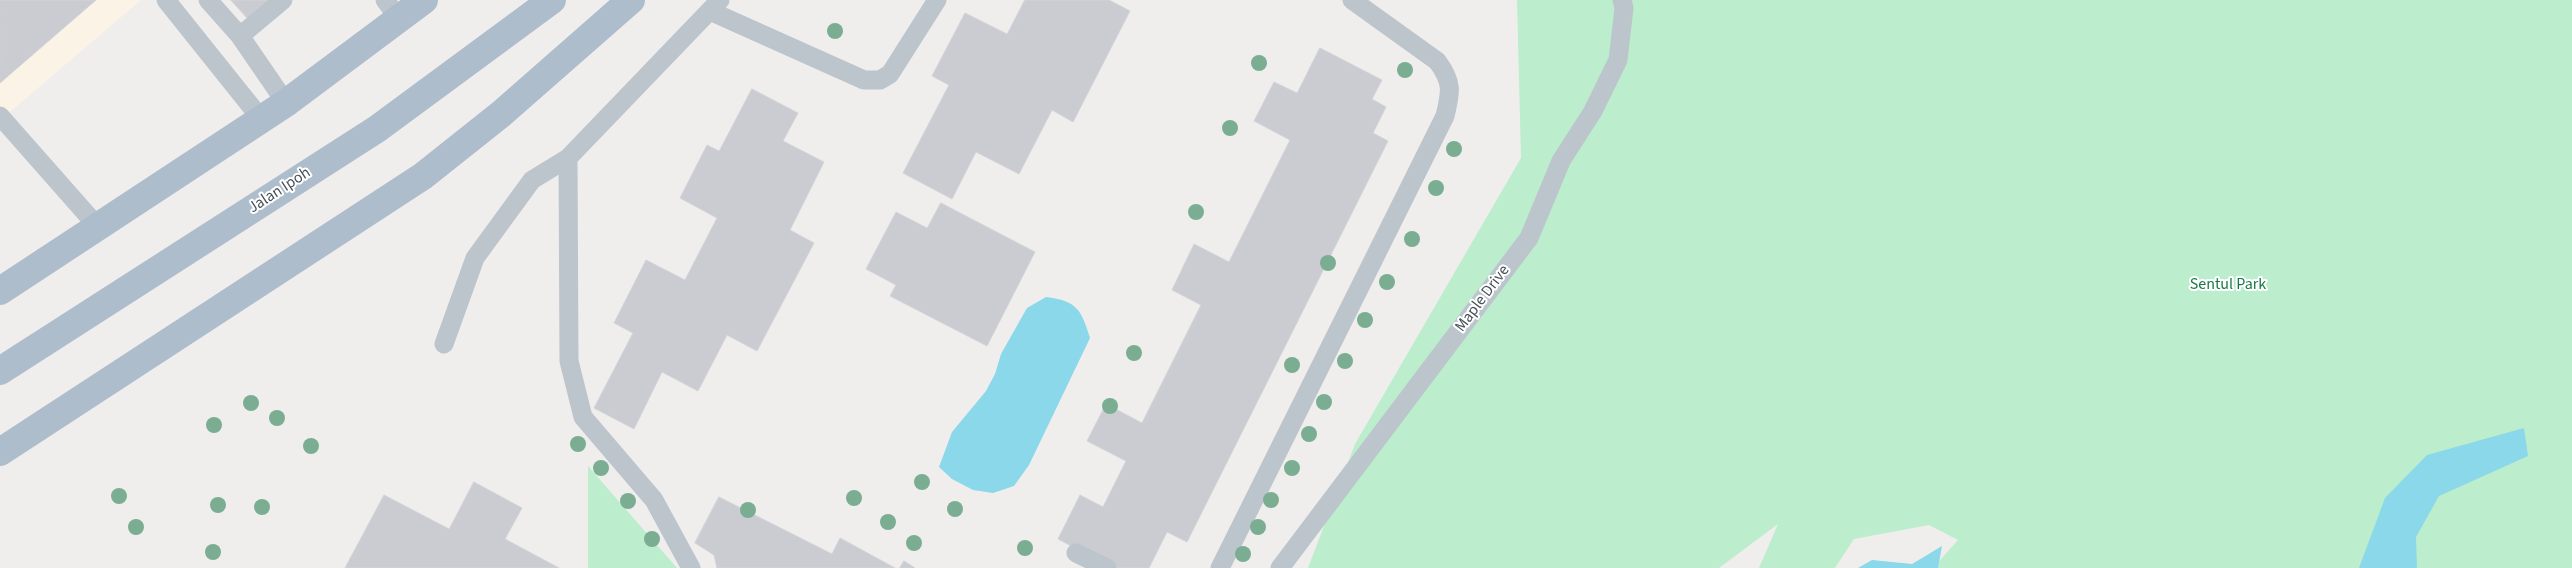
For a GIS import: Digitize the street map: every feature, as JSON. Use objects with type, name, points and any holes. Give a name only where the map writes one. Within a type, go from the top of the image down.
[{"type":"main road","points":[[0,292],[286,103],[392,10],[424,0]]},
{"type":"main road","name":"Jalan Ipoh","points":[[0,371],[377,129],[552,0]]},
{"type":"main road","points":[[0,452],[423,176],[501,114],[631,0]]},
{"type":"lane","points":[[166,0],[262,120]]},
{"type":"lane","points":[[208,0],[240,36],[286,103]]},
{"type":"lane","points":[[240,36],[283,0]]},
{"type":"lane","points":[[444,344],[475,258],[532,180],[568,158],[715,5],[864,80],[880,80],[890,74],[937,0]]},
{"type":"lane","points":[[1220,568],[1445,116],[1450,94],[1447,75],[1437,61],[1375,7],[1352,0]]},
{"type":"lane","name":"Maple Drive","points":[[1280,568],[1529,238],[1560,161],[1593,111],[1618,60],[1624,8],[1622,0]]},
{"type":"lane","points":[[0,116],[98,227]]},
{"type":"lane","points":[[568,158],[569,361],[583,417],[654,500],[691,568]]},
{"type":"lane","points":[[1076,553],[1107,568]]},
{"type":"shaded area","points":[[0,0],[141,0],[5,116],[0,110]]},
{"type":"green space","name":"Sentul Park","points":[[1517,0],[2572,0],[2572,568],[1933,568],[1958,540],[1929,525],[1854,539],[1835,568],[1759,568],[1778,524],[1719,568],[1308,568],[1355,444],[1521,158]]},
{"type":"green space","points":[[588,466],[677,568],[588,568]]},
{"type":"water","points":[[1046,297],[1065,301],[1076,308],[1084,320],[1090,338],[1029,465],[1014,486],[993,493],[973,490],[952,479],[939,467],[952,432],[986,391],[995,374],[1001,354],[1027,308]]},
{"type":"water","points":[[2524,428],[2528,456],[2439,496],[2416,537],[2417,568],[2359,568],[2385,498],[2427,455]]},
{"type":"water","points":[[1942,546],[1938,568],[1858,568],[1872,560],[1912,564]]},
{"type":"building","points":[[0,0],[96,0],[0,83]]},
{"type":"building","points":[[231,0],[274,0],[251,22]]},
{"type":"building","points":[[1025,0],[1109,0],[1130,11],[1073,122],[1052,110],[1019,174],[976,152],[952,199],[903,173],[949,85],[932,76],[965,13],[1007,34]]},
{"type":"building","points":[[1320,48],[1382,80],[1372,99],[1386,107],[1373,133],[1388,141],[1187,542],[1167,532],[1149,568],[1114,568],[1058,539],[1080,495],[1103,507],[1126,461],[1087,441],[1106,404],[1142,423],[1201,305],[1172,290],[1194,244],[1229,262],[1290,140],[1254,121],[1274,82],[1297,93]]},
{"type":"building","points":[[752,89],[798,113],[783,141],[824,162],[790,230],[814,243],[757,351],[727,335],[698,391],[662,372],[634,429],[594,408],[633,333],[614,323],[646,260],[685,280],[717,218],[680,198],[707,145],[719,151]]},
{"type":"building","points":[[941,203],[1035,252],[987,346],[890,296],[896,285],[866,269],[896,212],[927,228]]},
{"type":"building","points":[[474,482],[522,508],[505,539],[559,568],[345,568],[384,495],[449,529]]},
{"type":"building","points":[[719,497],[832,554],[840,538],[895,568],[717,568],[714,555],[695,543]]},
{"type":"building","points":[[904,561],[915,568],[900,568]]}]
